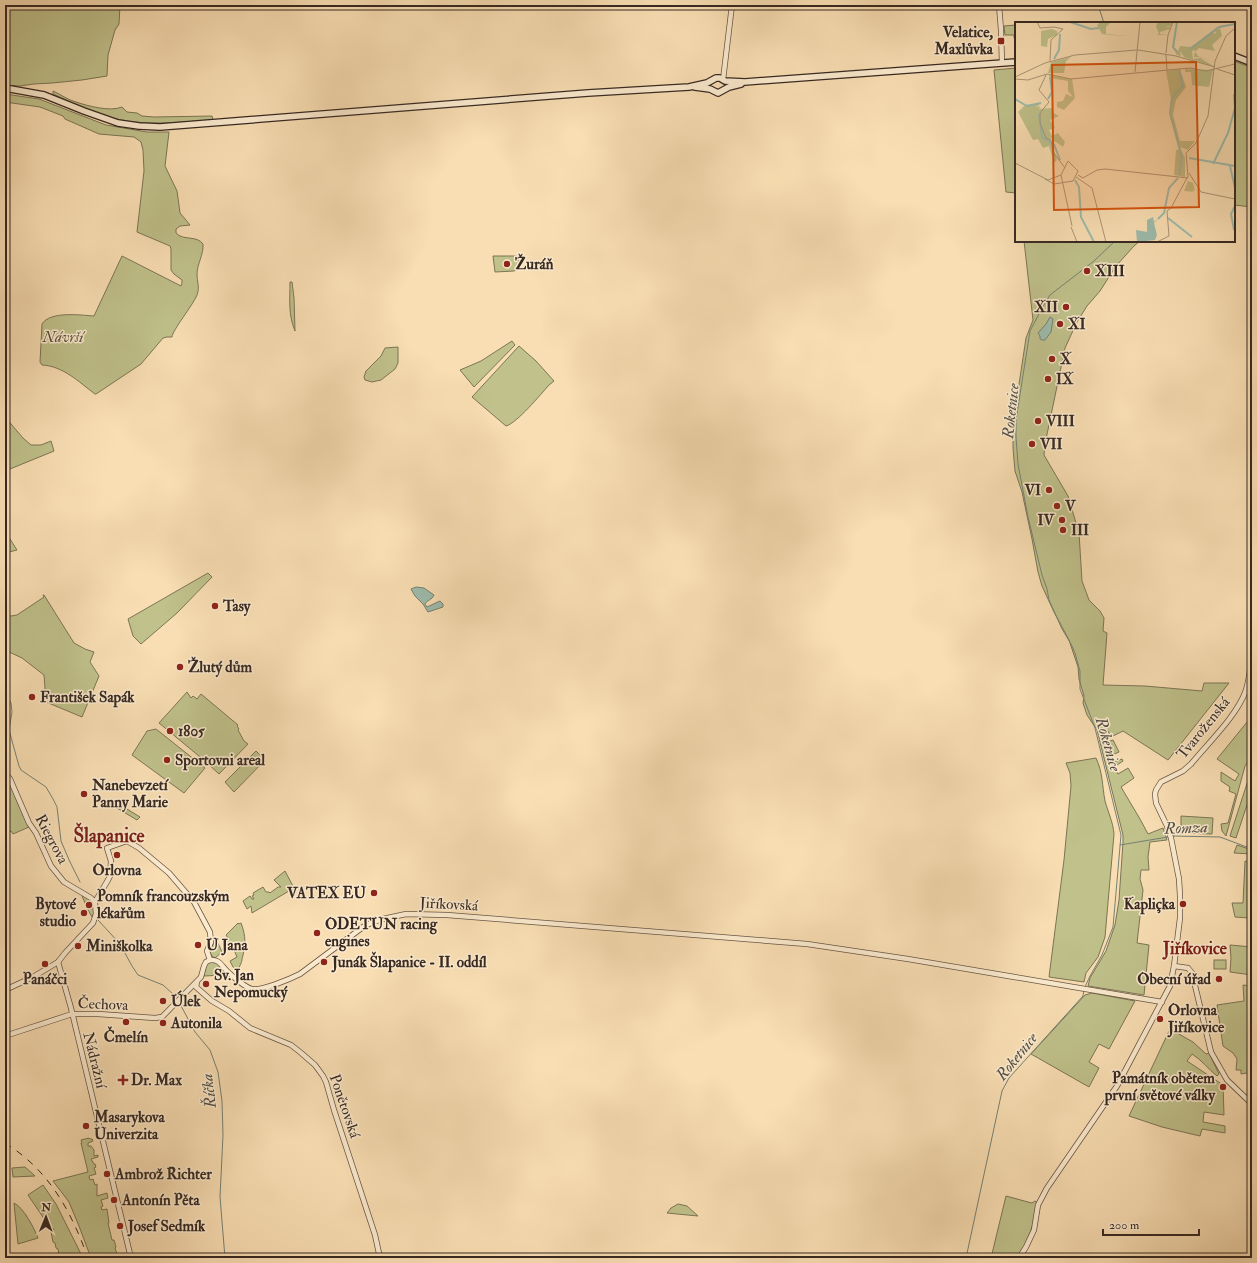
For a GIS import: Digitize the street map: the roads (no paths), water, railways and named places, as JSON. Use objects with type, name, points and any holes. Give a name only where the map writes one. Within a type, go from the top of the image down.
[{"type":"main road","points":[[1235,56],[1252,63]]},
{"type":"main road","points":[[689,87],[718,80],[745,82],[1015,62]]},
{"type":"main road","points":[[718,80],[725,85],[724,89]]},
{"type":"main road","points":[[712,90],[710,87],[718,80]]},
{"type":"main road","points":[[5,88],[44,95],[118,123],[160,127],[588,93],[689,87],[707,88],[718,93],[724,89],[745,82]]},
{"type":"street","points":[[718,80],[724,64],[732,5]]},
{"type":"street","points":[[998,5],[1001,30],[1002,63]]},
{"type":"street","name":"Tvaroženská","points":[[1174,966],[1180,918],[1179,879],[1170,836],[1155,799],[1156,790],[1162,782],[1183,771],[1191,764],[1239,704],[1246,690],[1252,650]]},
{"type":"street","name":"Riegrova","points":[[5,773],[10,779],[29,823],[36,833],[51,866],[64,882],[95,902]]},
{"type":"street","points":[[5,990],[33,977],[58,962],[93,923],[96,914],[95,902],[110,876],[111,861],[107,848],[128,841],[139,848],[175,879],[194,902],[208,927],[211,936],[208,951],[210,960]]},
{"type":"street","name":"Jiříkovská","points":[[210,960],[218,961],[227,971],[249,988],[259,988],[300,974],[363,926],[373,922],[406,914],[447,915],[807,944],[1084,988],[1161,1005]]},
{"type":"street","name":"Čechova","points":[[5,1036],[72,1014],[98,1014],[155,1018],[162,1017],[197,982],[203,973],[206,962],[210,960]]},
{"type":"street","name":"Nádražní","points":[[58,962],[131,1258]]},
{"type":"street","points":[[1019,1258],[1034,1230],[1038,1205],[1047,1188],[1117,1086],[1161,1005],[1170,986],[1174,966],[1188,968],[1192,973],[1211,1052],[1224,1076],[1252,1104]]},
{"type":"street","points":[[197,982],[196,987],[204,995]]},
{"type":"street","points":[[186,993],[194,990],[204,995]]},
{"type":"street","name":"Ponětovská","points":[[204,995],[230,1011],[250,1028],[291,1045],[310,1060],[323,1076],[375,1235],[380,1258]]},
{"type":"waterway","name":"Říčka","points":[[5,16],[10,5]]},
{"type":"waterway","name":"Roketnice","points":[[1098,5],[1104,22]]},
{"type":"waterway","name":"Roketnice","points":[[1085,987],[1102,955],[1113,927],[1121,835],[1095,728],[1080,689],[1080,671],[1075,653],[1049,600],[1042,575],[1028,517],[1018,464],[1016,420],[1030,331],[1041,310],[1050,295],[1094,261],[1114,242]]},
{"type":"waterway","name":"Říčka","points":[[5,691],[11,703],[12,712],[9,730],[19,766],[21,770],[46,787],[53,799],[57,807],[61,841],[80,882]]},
{"type":"waterway","name":"Romza","points":[[1173,836],[1220,837],[1252,849]]},
{"type":"waterway","name":"Romza","points":[[1120,845],[1168,837]]},
{"type":"waterway","name":"Říčka","points":[[98,920],[120,944],[138,975],[163,985],[177,1000]]},
{"type":"waterway","name":"Roketnice","points":[[966,1258],[1002,1091],[1009,1078],[1083,996],[1084,990]]},
{"type":"waterway","name":"Říčka","points":[[179,1002],[195,1032],[210,1050],[218,1072],[222,1101],[223,1135],[220,1197],[225,1258]]},
{"type":"railway","points":[[5,1143],[21,1154],[34,1166],[57,1193],[74,1224],[88,1258]]},
{"type":"place","name":"Velatice, Maxlůvka","points":[[1001,41]]},
{"type":"place","name":"Žuráň","points":[[507,264]]},
{"type":"place","name":"XIII","points":[[1087,271]]},
{"type":"place","name":"XII","points":[[1066,307]]},
{"type":"place","name":"XI","points":[[1060,324]]},
{"type":"place","name":"X","points":[[1052,359]]},
{"type":"place","name":"IX","points":[[1048,379]]},
{"type":"place","name":"VIII","points":[[1038,421]]},
{"type":"place","name":"VII","points":[[1032,444]]},
{"type":"place","name":"VI","points":[[1049,490]]},
{"type":"place","name":"V","points":[[1057,506]]},
{"type":"place","name":"IV","points":[[1062,520]]},
{"type":"place","name":"III","points":[[1063,530]]},
{"type":"place","name":"Tasy","points":[[215,606]]},
{"type":"place","name":"Žlutý dům","points":[[180,667]]},
{"type":"place","name":"František Sapák","points":[[32,697]]},
{"type":"place","name":"1805","points":[[170,731]]},
{"type":"place","name":"Sportovni areal","points":[[167,760]]},
{"type":"place","name":"Nanebevzetí Panny Marie","points":[[84,794]]},
{"type":"place","name":"Orlovna","points":[[117,855]]},
{"type":"place","name":"VATEX EU","points":[[374,893]]},
{"type":"place","name":"Kapliçka","points":[[1183,904]]},
{"type":"place","name":"Pomník francouzským lékařům","points":[[89,905]]},
{"type":"place","name":"Bytové studio","points":[[84,913]]},
{"type":"place","name":"ODETUN racing engines","points":[[317,933]]},
{"type":"place","name":"U Jana","points":[[198,945]]},
{"type":"place","name":"Miniškolka","points":[[78,946]]},
{"type":"place","name":"Junák Šlapanice - II. oddíl","points":[[324,962]]},
{"type":"place","name":"Panáčci","points":[[45,964]]},
{"type":"place","name":"Obecní úřad","points":[[1219,979]]},
{"type":"place","name":"Sv. Jan Nepomucký","points":[[206,984]]},
{"type":"place","name":"Úlek","points":[[163,1001]]},
{"type":"place","name":"Orlovna Jiříkovice","points":[[1160,1019]]},
{"type":"place","name":"Čmelín","points":[[126,1022]]},
{"type":"place","name":"Autonila","points":[[163,1023]]},
{"type":"place","name":"Dr. Max","points":[[123,1080]]},
{"type":"place","name":"Památník obětem první světové války","points":[[1223,1087]]},
{"type":"place","name":"Masarykova Univerzita","points":[[86,1126]]},
{"type":"place","name":"Ambrož Richter","points":[[107,1174]]},
{"type":"place","name":"Antonín Pěta","points":[[114,1200]]},
{"type":"place","name":"Josef Sedmík","points":[[120,1226]]},
{"type":"district","name":"Šlapanice","points":[[109,835]]},
{"type":"district","name":"Jiříkovice","points":[[1195,948]]},
{"type":"park label","name":"Návrší","points":[[63,337]]}]
